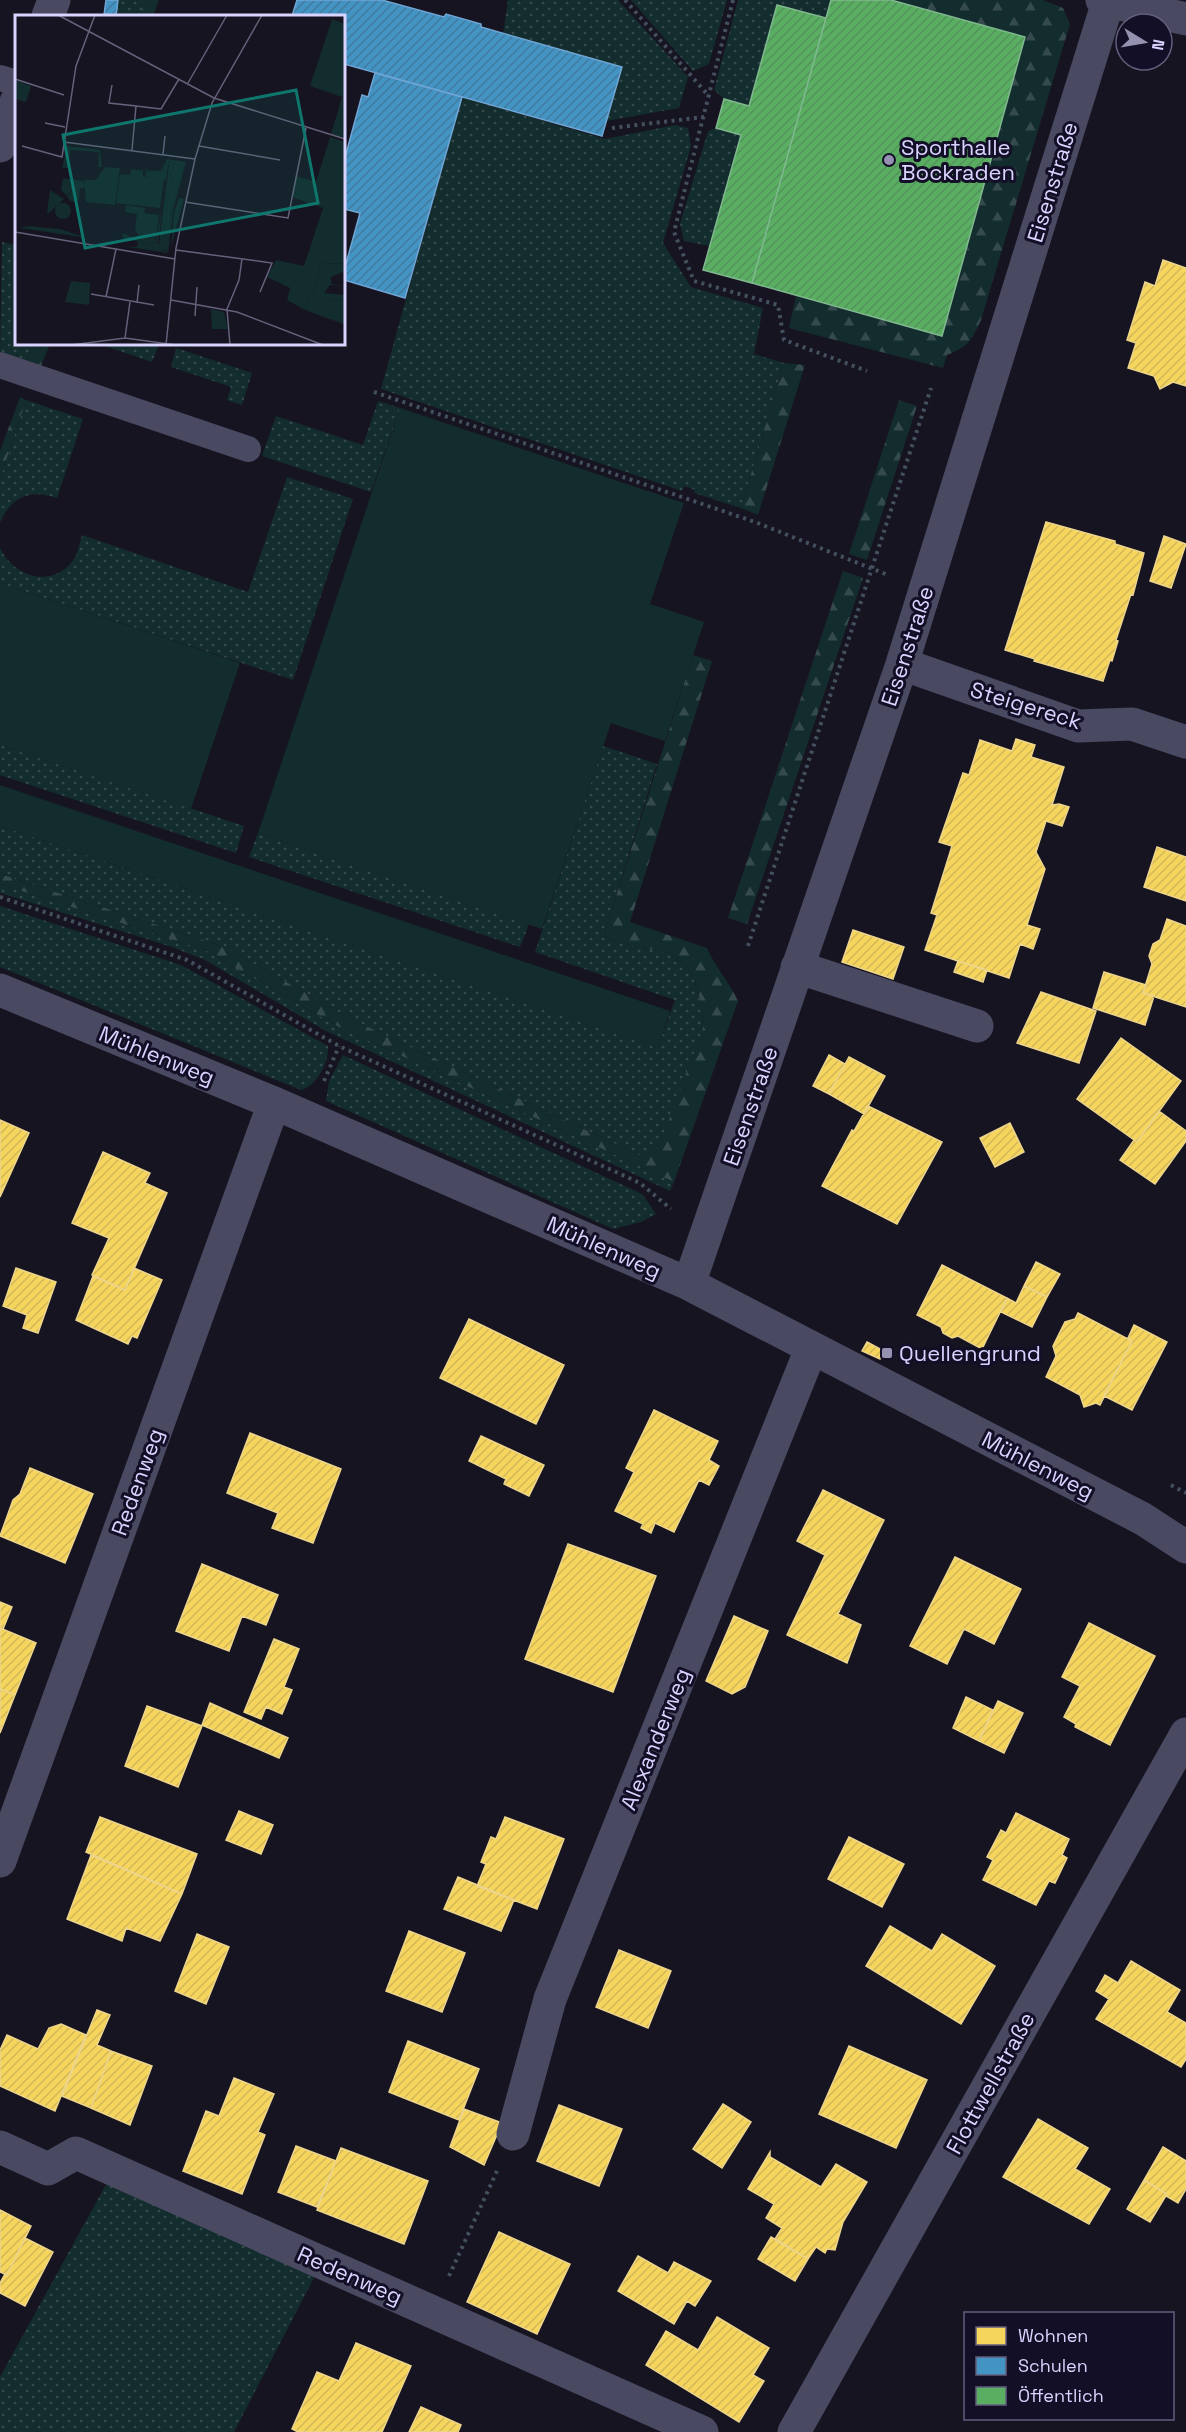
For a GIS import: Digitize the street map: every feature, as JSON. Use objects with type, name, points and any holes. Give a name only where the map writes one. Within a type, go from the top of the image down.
[{"type":"street","points":[[48,15],[54,0]]},
{"type":"street","name":"Eisenstraße","points":[[689,1284],[902,664],[1105,1],[1186,19]]},
{"type":"street","points":[[0,146],[15,105]]},
{"type":"street","name":"Steigereck","points":[[902,664],[1078,726],[1132,724],[1186,742]]},
{"type":"street","points":[[797,967],[977,1026]]},
{"type":"street","name":"Mühlenweg","points":[[0,990],[274,1103],[689,1284],[1143,1519],[1186,1547]]},
{"type":"street","name":"Redenweg","points":[[0,1861],[274,1103]]},
{"type":"street","name":"Alexanderweg","points":[[513,2134],[550,1999],[811,1349]]},
{"type":"street","name":"Flottwellstraße","points":[[794,2432],[1186,1734]]},
{"type":"street","name":"Redenweg","points":[[0,2147],[48,2169],[76,2153],[702,2432]]},
{"type":"lane","points":[[0,78],[15,82]]},
{"type":"lane","points":[[0,365],[248,449]]},
{"type":"path","points":[[625,0],[709,95]]},
{"type":"path","points":[[733,0],[674,232],[694,281],[778,305],[784,340],[867,371]]},
{"type":"path","points":[[612,128],[704,117]]},
{"type":"path","points":[[748,946],[931,388]]},
{"type":"path","points":[[374,392],[755,522],[925,590]]},
{"type":"path","points":[[0,897],[187,960],[339,1046],[640,1183],[661,1199],[703,1243]]},
{"type":"path","points":[[1165,1482],[1186,1493]]},
{"type":"path","points":[[433,2312],[513,2134]]},
{"type":"green space","points":[[118,0],[147,0],[141,15],[116,15]]},
{"type":"green space","points":[[147,0],[159,0],[153,15],[141,15]]},
{"type":"green space","points":[[508,0],[618,0],[688,77],[679,108],[606,121],[621,67],[503,34]]},
{"type":"green space","points":[[631,0],[727,0],[709,64],[693,71]]},
{"type":"green space","points":[[738,0],[831,0],[826,18],[777,5],[749,106],[724,99],[714,90]]},
{"type":"green space","points":[[891,0],[1043,0],[1063,8],[1070,24],[981,320],[968,342],[947,355],[943,368],[789,328],[796,296],[942,336],[1025,38]]},
{"type":"green space","points":[[462,97],[605,139],[675,125],[688,128],[691,146],[663,243],[691,287],[763,308],[754,354],[784,363],[741,508],[694,493],[695,490],[684,486],[682,491],[381,389]]},
{"type":"green space","points":[[716,128],[741,135],[709,246],[684,241],[680,224],[708,131]]},
{"type":"green space","points":[[2,242],[15,245],[15,345],[33,345],[27,361],[0,352]]},
{"type":"green space","points":[[33,345],[50,345],[41,366],[27,361]]},
{"type":"green space","points":[[102,345],[159,345],[152,362]]},
{"type":"green space","points":[[176,348],[252,373],[242,405],[227,400],[231,387],[171,367]]},
{"type":"green space","points":[[784,363],[805,365],[758,515],[741,508]]},
{"type":"green space","points":[[20,397],[26,400],[0,479],[0,451]]},
{"type":"green space","points":[[26,400],[83,419],[57,498],[39,494],[23,497],[10,506],[0,523],[0,479]]},
{"type":"green space","points":[[899,400],[917,406],[867,560],[849,554]]},
{"type":"green space","points":[[378,401],[400,408],[371,492],[262,456],[276,416],[363,445]]},
{"type":"green space","points":[[400,408],[684,503],[650,604],[704,622],[665,741],[611,723],[542,929],[258,833]]},
{"type":"green space","points":[[287,477],[353,499],[293,680],[0,583],[0,548],[14,566],[33,576],[43,577],[63,570],[72,562],[82,535],[248,592]]},
{"type":"green space","points":[[843,571],[863,578],[747,924],[728,918]]},
{"type":"green space","points":[[0,583],[240,663],[191,809],[0,745]]},
{"type":"green space","points":[[693,655],[712,661],[630,922],[707,948],[738,1001],[674,1182],[339,1027],[205,950],[0,884],[0,874],[225,947],[351,1019],[639,1155],[659,1147],[704,1025],[698,989],[687,967],[669,953],[611,941],[604,934]]},
{"type":"green space","points":[[0,745],[244,826],[236,853],[0,775]]},
{"type":"green space","points":[[603,746],[657,764],[604,934],[611,941],[669,953],[687,967],[698,989],[704,1026],[659,1148],[639,1155],[351,1019],[225,947],[0,874],[0,826],[658,1047],[675,1000],[535,952]]},
{"type":"green space","points":[[0,785],[670,1011],[658,1048],[0,826]]},
{"type":"green space","points":[[258,833],[529,924],[520,947],[249,857]]},
{"type":"green space","points":[[0,884],[205,950],[339,1027],[674,1182],[670,1191],[326,1031],[205,960],[172,947],[0,893]]},
{"type":"green space","points":[[0,906],[181,965],[328,1046],[321,1073],[312,1084],[301,1090],[0,967]]},
{"type":"green space","points":[[343,1055],[642,1194],[656,1214],[641,1222],[613,1229],[326,1101],[329,1081]]},
{"type":"green space","points":[[108,2181],[318,2270],[234,2432],[0,2432],[0,2377]]},
{"type":"building: Wohnen","points":[[1163,260],[1186,268],[1186,386],[1173,382],[1160,389],[1154,376],[1128,368],[1136,343],[1127,340],[1145,282],[1155,286]]},
{"type":"building: Wohnen","points":[[1046,522],[1115,541],[1115,544],[1144,553],[1133,595],[1131,594],[1116,640],[1118,641],[1112,661],[1110,660],[1103,681],[1005,650]]},
{"type":"building: Wohnen","points":[[1164,536],[1186,544],[1171,588],[1150,581]]},
{"type":"building: Wohnen","points":[[1016,739],[1035,745],[1031,757],[1064,767],[1052,805],[1059,804],[1069,807],[1062,826],[1046,821],[1036,852],[1045,869],[1027,925],[1040,929],[1033,949],[1020,944],[1009,978],[925,950],[937,915],[931,913],[952,846],[939,842],[963,773],[969,775],[980,740],[1012,751]]},
{"type":"building: Wohnen","points":[[1157,847],[1186,857],[1186,901],[1144,887]]},
{"type":"building: Wohnen","points":[[1167,919],[1186,926],[1186,1007],[1143,993],[1152,964],[1149,956],[1153,944],[1160,940]]},
{"type":"building: Wohnen","points":[[853,930],[904,947],[893,979],[842,962]]},
{"type":"building: Wohnen","points":[[958,961],[987,970],[983,982],[954,972]]},
{"type":"building: Wohnen","points":[[1104,972],[1146,985],[1143,993],[1154,996],[1145,1025],[1093,1008]]},
{"type":"building: Wohnen","points":[[1041,992],[1096,1011],[1079,1063],[1017,1043]]},
{"type":"building: Wohnen","points":[[1121,1038],[1181,1081],[1137,1142],[1077,1099]]},
{"type":"building: Wohnen","points":[[829,1055],[845,1064],[829,1094],[813,1086]]},
{"type":"building: Wohnen","points":[[849,1057],[885,1076],[864,1114],[829,1094]]},
{"type":"building: Wohnen","points":[[868,1106],[942,1142],[897,1224],[822,1186],[852,1130],[854,1131]]},
{"type":"building: Wohnen","points":[[1159,1111],[1186,1131],[1186,1141],[1155,1184],[1120,1160],[1134,1140],[1137,1142]]},
{"type":"building: Wohnen","points":[[0,1120],[29,1133],[0,1197]]},
{"type":"building: Wohnen","points":[[1010,1123],[1024,1152],[995,1167],[980,1138]]},
{"type":"building: Wohnen","points":[[103,1152],[150,1173],[145,1183],[167,1193],[125,1290],[92,1275],[109,1238],[72,1223]]},
{"type":"building: Wohnen","points":[[1036,1262],[1060,1274],[1047,1297],[1024,1286]]},
{"type":"building: Wohnen","points":[[942,1265],[1007,1298],[982,1349],[958,1336],[952,1338],[943,1333],[941,1327],[917,1315]]},
{"type":"building: Wohnen","points":[[16,1268],[56,1282],[38,1333],[23,1328],[27,1315],[3,1306]]},
{"type":"building: Wohnen","points":[[134,1268],[162,1280],[137,1338],[132,1336],[128,1344],[76,1320],[93,1276],[125,1290]]},
{"type":"building: Wohnen","points":[[1024,1286],[1047,1297],[1032,1327],[1001,1312],[1007,1298],[1016,1303]]},
{"type":"building: Wohnen","points":[[1078,1313],[1132,1341],[1100,1405],[1096,1403],[1084,1407],[1080,1395],[1046,1377],[1056,1356],[1053,1346],[1065,1322],[1075,1319]]},
{"type":"building: Wohnen","points":[[469,1319],[564,1365],[536,1424],[440,1378]]},
{"type":"building: Wohnen","points":[[1134,1325],[1167,1342],[1132,1410],[1104,1396],[1132,1341],[1128,1338]]},
{"type":"building: Wohnen","points":[[867,1342],[884,1351],[880,1359],[862,1351]]},
{"type":"building: Wohnen","points":[[654,1410],[718,1441],[709,1460],[719,1466],[709,1485],[699,1480],[674,1532],[655,1523],[651,1533],[641,1528],[643,1524],[615,1511],[634,1472],[626,1468]]},
{"type":"building: Wohnen","points":[[250,1433],[341,1469],[313,1543],[272,1528],[278,1513],[227,1493]]},
{"type":"building: Wohnen","points":[[481,1436],[544,1465],[529,1496],[504,1484],[506,1479],[469,1461]]},
{"type":"building: Wohnen","points":[[30,1468],[93,1494],[65,1563],[0,1536],[13,1500],[20,1494]]},
{"type":"building: Wohnen","points":[[823,1490],[884,1520],[838,1614],[861,1625],[847,1663],[787,1635],[825,1555],[797,1541]]},
{"type":"building: Wohnen","points":[[568,1544],[656,1576],[613,1692],[525,1659]]},
{"type":"building: Wohnen","points":[[955,1557],[1021,1589],[994,1644],[964,1629],[947,1664],[910,1646]]},
{"type":"building: Wohnen","points":[[202,1564],[278,1595],[266,1625],[242,1616],[229,1651],[176,1631]]},
{"type":"building: Wohnen","points":[[0,1602],[12,1607],[3,1629],[0,1628]]},
{"type":"building: Wohnen","points":[[734,1616],[768,1631],[745,1687],[732,1694],[706,1681]]},
{"type":"building: Wohnen","points":[[1089,1623],[1155,1656],[1110,1745],[1075,1727],[1076,1724],[1064,1717],[1080,1686],[1062,1677]]},
{"type":"building: Wohnen","points":[[0,1628],[36,1643],[15,1695],[0,1689]]},
{"type":"building: Wohnen","points":[[274,1639],[299,1649],[284,1687],[292,1690],[282,1714],[266,1707],[261,1719],[244,1712]]},
{"type":"building: Wohnen","points":[[0,1689],[15,1695],[0,1733]]},
{"type":"building: Wohnen","points":[[966,1697],[993,1710],[979,1741],[953,1728]]},
{"type":"building: Wohnen","points":[[998,1701],[1023,1713],[1004,1753],[979,1741]]},
{"type":"building: Wohnen","points":[[210,1703],[288,1738],[279,1758],[202,1725]]},
{"type":"building: Wohnen","points":[[147,1706],[202,1726],[178,1787],[125,1766]]},
{"type":"building: Wohnen","points":[[239,1811],[273,1825],[261,1854],[226,1840]]},
{"type":"building: Wohnen","points":[[1016,1813],[1069,1839],[1062,1855],[1067,1858],[1055,1883],[1049,1881],[1036,1905],[983,1880],[993,1860],[987,1857],[1001,1830],[1006,1833]]},
{"type":"building: Wohnen","points":[[100,1817],[197,1854],[182,1894],[86,1852]]},
{"type":"building: Wohnen","points":[[505,1817],[564,1839],[537,1909],[477,1886],[486,1864],[481,1862],[491,1837],[496,1839]]},
{"type":"building: Wohnen","points":[[849,1837],[904,1864],[882,1907],[828,1879]]},
{"type":"building: Wohnen","points":[[91,1855],[182,1894],[160,1941],[126,1928],[122,1941],[67,1919]]},
{"type":"building: Wohnen","points":[[458,1877],[514,1900],[501,1931],[444,1909]]},
{"type":"building: Wohnen","points":[[890,1926],[932,1951],[942,1934],[995,1966],[961,2024],[866,1966]]},
{"type":"building: Wohnen","points":[[409,1931],[465,1953],[442,2012],[386,1991]]},
{"type":"building: Wohnen","points":[[197,1934],[229,1947],[206,2004],[175,1991]]},
{"type":"building: Wohnen","points":[[619,1950],[671,1971],[648,2028],[596,2007]]},
{"type":"building: Wohnen","points":[[1131,1961],[1180,1990],[1167,2012],[1186,2023],[1186,2059],[1181,2067],[1096,2019],[1109,1999],[1096,1991],[1105,1975],[1118,1983]]},
{"type":"building: Wohnen","points":[[97,2010],[110,2015],[97,2045],[111,2051],[91,2108],[62,2096]]},
{"type":"building: Wohnen","points":[[61,2024],[86,2035],[55,2111],[0,2086],[0,2050],[7,2035],[38,2049],[49,2028]]},
{"type":"building: Wohnen","points":[[408,2041],[479,2069],[459,2120],[389,2092]]},
{"type":"building: Wohnen","points":[[849,2046],[927,2080],[896,2148],[819,2114]]},
{"type":"building: Wohnen","points":[[111,2051],[152,2066],[130,2125],[91,2108]]},
{"type":"building: Wohnen","points":[[234,2078],[274,2094],[258,2132],[265,2135],[242,2194],[183,2171],[206,2111],[219,2116]]},
{"type":"building: Wohnen","points":[[723,2104],[751,2122],[722,2168],[693,2149]]},
{"type":"building: Wohnen","points":[[559,2105],[622,2129],[599,2186],[537,2161]]},
{"type":"building: Wohnen","points":[[464,2109],[502,2123],[484,2165],[450,2147]]},
{"type":"building: Wohnen","points":[[1038,2119],[1088,2148],[1075,2169],[1110,2189],[1089,2224],[1003,2177]]},
{"type":"building: Wohnen","points":[[296,2146],[336,2161],[317,2207],[278,2192]]},
{"type":"building: Wohnen","points":[[1163,2147],[1186,2161],[1186,2189],[1178,2203],[1144,2180]]},
{"type":"building: Wohnen","points":[[341,2148],[428,2181],[404,2244],[317,2210]]},
{"type":"building: Wohnen","points":[[770,2152],[770,2157],[821,2187],[836,2164],[867,2182],[843,2222],[835,2250],[827,2249],[825,2253],[816,2247],[808,2259],[775,2239],[782,2228],[766,2218],[774,2204],[748,2189]]},
{"type":"building: Wohnen","points":[[1144,2180],[1167,2194],[1150,2222],[1127,2209]]},
{"type":"building: Wohnen","points":[[0,2210],[31,2226],[7,2275],[0,2272]]},
{"type":"building: Wohnen","points":[[499,2232],[570,2264],[537,2334],[467,2302]]},
{"type":"building: Wohnen","points":[[771,2237],[808,2259],[795,2281],[758,2259]]},
{"type":"building: Wohnen","points":[[25,2238],[53,2252],[25,2306],[0,2293],[0,2283],[5,2274],[7,2275]]},
{"type":"building: Wohnen","points":[[638,2256],[668,2273],[674,2262],[711,2281],[695,2306],[687,2301],[674,2324],[618,2291]]},
{"type":"building: Wohnen","points":[[717,2317],[769,2348],[753,2375],[764,2381],[739,2422],[646,2365],[666,2331],[698,2350]]},
{"type":"building: Wohnen","points":[[356,2343],[411,2366],[382,2432],[298,2432],[292,2429],[317,2372],[339,2381]]},
{"type":"building: Wohnen","points":[[421,2407],[461,2425],[458,2432],[409,2432]]},
{"type":"building: Schulen","points":[[106,0],[118,0],[116,15],[104,15]]},
{"type":"building: Schulen","points":[[297,0],[382,0],[444,17],[446,14],[481,24],[481,27],[622,67],[602,136],[345,64],[345,15],[292,15]]},
{"type":"building: Schulen","points":[[375,73],[462,97],[405,298],[345,280],[345,267],[360,213],[345,209],[345,157],[362,95],[368,97]]},
{"type":"building: Öffentlich","name":"Sporthalle Bockraden","points":[[831,0],[891,0],[1025,37],[942,336],[752,283]]},
{"type":"building: Öffentlich","points":[[777,5],[826,18],[752,283],[703,270],[741,135],[716,128],[724,99],[749,106]]},
{"type":"place","name":"Sporthalle Bockraden","points":[[889,160]]},
{"type":"place","name":"Quellengrund","points":[[887,1353]]}]
